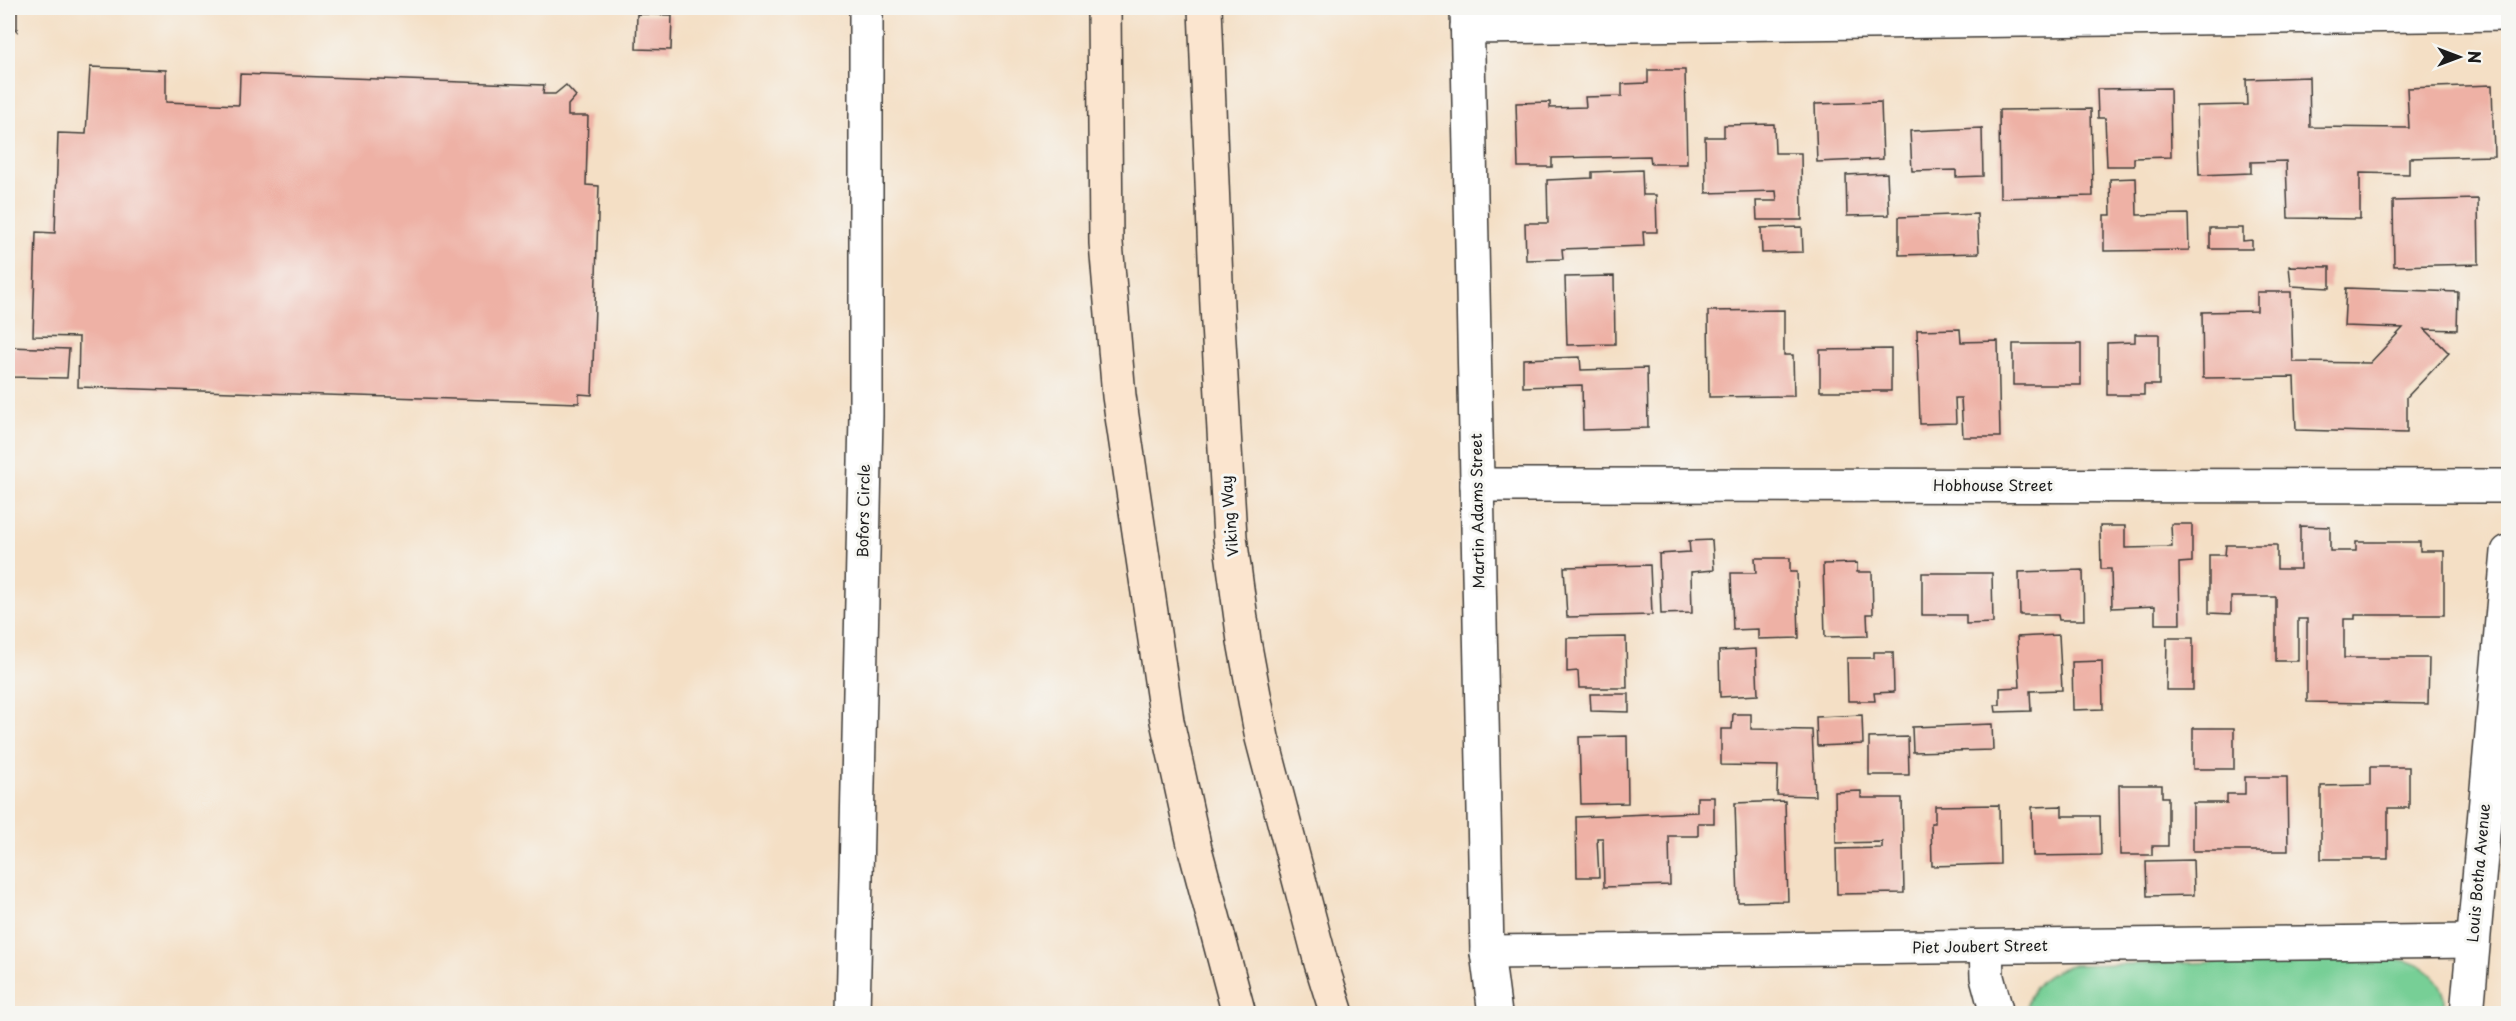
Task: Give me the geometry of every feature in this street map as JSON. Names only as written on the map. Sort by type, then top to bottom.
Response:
[{"type":"main road","points":[[1104,8],[1106,243],[1119,396],[1167,721],[1195,849],[1239,1014]]},
{"type":"main road","name":"Viking Way","points":[[1205,8],[1217,306],[1232,548],[1244,641],[1262,738],[1321,963],[1337,1014]]},
{"type":"street","name":"Bofors Circle","points":[[853,1014],[866,416],[866,8]]},
{"type":"street","points":[[1467,17],[2508,14]]},
{"type":"street","name":"Martin Adams Street","points":[[1467,17],[1487,952],[1496,1014]]},
{"type":"street","name":"Hobhouse Street","points":[[1477,485],[2508,486]]},
{"type":"street","name":"Louis Botha Avenue","points":[[2467,1014],[2502,687],[2508,552]]},
{"type":"street","name":"Piet Joubert Street","points":[[1487,952],[2474,941]]},
{"type":"street","points":[[1986,947],[1987,978],[1997,1014]]},
{"type":"green space","points":[[2395,959],[2416,964],[2425,969],[2439,983],[2445,1002],[2445,1013],[2026,1013],[2030,996],[2040,982],[2054,972],[2071,965]]},
{"type":"building","points":[[8,8],[17,8],[17,31],[8,21]]},
{"type":"building","points":[[637,14],[672,15],[671,50],[636,49]]},
{"type":"building","points":[[90,67],[166,70],[166,102],[239,105],[240,74],[544,85],[543,94],[555,94],[566,85],[576,96],[568,105],[568,116],[588,116],[586,185],[599,186],[592,395],[579,394],[579,403],[78,387],[79,337],[33,336],[36,232],[55,233],[58,133],[86,134]]},
{"type":"building","points":[[1648,70],[1685,70],[1687,164],[1651,164],[1650,156],[1552,158],[1552,167],[1518,167],[1516,103],[1550,102],[1550,108],[1586,107],[1585,97],[1622,96],[1622,84],[1648,83]]},
{"type":"building","points":[[2309,77],[2310,127],[2409,128],[2407,88],[2492,85],[2494,156],[2409,158],[2409,174],[2360,173],[2360,219],[2288,218],[2286,161],[2251,162],[2251,173],[2199,175],[2197,106],[2247,105],[2246,79]]},
{"type":"building","points":[[2170,88],[2171,157],[2134,158],[2134,166],[2107,166],[2105,118],[2098,118],[2097,89]]},
{"type":"building","points":[[1881,102],[1883,159],[1817,162],[1815,104]]},
{"type":"building","points":[[2091,109],[2093,196],[2000,198],[1999,110]]},
{"type":"building","points":[[1774,124],[1775,153],[1801,153],[1802,220],[1757,220],[1756,201],[1777,201],[1776,191],[1706,193],[1705,137],[1724,137],[1724,125]]},
{"type":"building","points":[[1982,128],[1983,176],[1956,177],[1956,170],[1912,171],[1910,131]]},
{"type":"building","points":[[1642,170],[1643,195],[1656,195],[1657,232],[1643,232],[1644,246],[1562,249],[1563,259],[1526,260],[1525,223],[1548,223],[1547,180],[1592,178],[1592,172]]},
{"type":"building","points":[[1887,173],[1889,215],[1847,216],[1846,175]]},
{"type":"building","points":[[2136,178],[2137,215],[2188,214],[2189,250],[2104,251],[2104,215],[2111,215],[2110,179]]},
{"type":"building","points":[[2478,199],[2479,264],[2394,266],[2393,201]]},
{"type":"building","points":[[1977,214],[1979,253],[1899,255],[1899,217]]},
{"type":"building","points":[[1802,227],[1803,252],[1762,253],[1761,228]]},
{"type":"building","points":[[2210,228],[2243,228],[2243,241],[2252,240],[2252,249],[2210,249]]},
{"type":"building","points":[[2289,266],[2330,267],[2330,288],[2291,286]]},
{"type":"building","points":[[1614,276],[1615,344],[1567,345],[1565,277]]},
{"type":"building","points":[[2346,288],[2458,292],[2457,330],[2425,329],[2449,353],[2407,397],[2407,433],[2296,430],[2294,377],[2203,378],[2202,312],[2257,311],[2257,292],[2291,292],[2293,362],[2370,363],[2403,328],[2344,326]]},
{"type":"building","points":[[1784,310],[1784,355],[1793,355],[1794,396],[1709,397],[1708,311]]},
{"type":"building","points":[[1960,329],[1961,342],[1998,341],[2000,437],[1963,437],[1961,398],[1955,398],[1956,423],[1920,424],[1917,330]]},
{"type":"building","points":[[2135,334],[2159,334],[2159,385],[2144,385],[2144,395],[2107,395],[2107,343],[2135,342]]},
{"type":"building","points":[[2013,344],[2081,344],[2081,385],[2013,385]]},
{"type":"building","points":[[8,347],[69,349],[67,378],[8,377]]},
{"type":"building","points":[[1891,349],[1891,391],[1820,391],[1820,350]]},
{"type":"building","points":[[1580,357],[1581,370],[1647,368],[1648,428],[1583,430],[1582,385],[1523,387],[1523,359]]},
{"type":"building","points":[[2171,524],[2192,524],[2192,562],[2179,563],[2180,624],[2155,624],[2155,606],[2112,608],[2111,569],[2101,569],[2100,526],[2125,526],[2125,548],[2172,547]]},
{"type":"building","points":[[2300,526],[2330,527],[2330,551],[2356,551],[2356,542],[2420,542],[2420,551],[2444,551],[2444,615],[2355,615],[2355,619],[2344,619],[2344,658],[2429,658],[2428,704],[2307,702],[2307,619],[2298,619],[2298,661],[2276,661],[2276,597],[2231,597],[2231,614],[2209,613],[2209,555],[2225,555],[2226,545],[2277,545],[2277,569],[2300,569]]},
{"type":"building","points":[[1712,540],[1714,570],[1691,572],[1692,613],[1661,614],[1659,554],[1690,552],[1689,541]]},
{"type":"building","points":[[1755,558],[1790,558],[1790,572],[1797,572],[1799,638],[1758,639],[1758,629],[1733,630],[1731,573],[1756,573]]},
{"type":"building","points":[[1857,563],[1857,572],[1872,572],[1873,614],[1867,614],[1868,636],[1825,637],[1823,564]]},
{"type":"building","points":[[1650,565],[1652,615],[1567,617],[1564,567]]},
{"type":"building","points":[[2083,570],[2084,620],[2059,620],[2058,615],[2020,615],[2019,572]]},
{"type":"building","points":[[1922,573],[1992,573],[1993,623],[1966,624],[1966,615],[1922,615]]},
{"type":"building","points":[[2059,635],[2062,690],[2030,691],[2031,711],[1996,712],[1995,705],[2000,705],[2000,688],[2020,687],[2017,637]]},
{"type":"building","points":[[1626,637],[1627,688],[1579,688],[1578,671],[1567,672],[1567,638]]},
{"type":"building","points":[[2167,638],[2193,638],[2193,690],[2166,690]]},
{"type":"building","points":[[1756,649],[1758,695],[1720,697],[1719,651]]},
{"type":"building","points":[[1874,652],[1893,652],[1894,692],[1874,693],[1875,701],[1848,701],[1847,658],[1874,658]]},
{"type":"building","points":[[2102,661],[2103,709],[2073,710],[2072,662]]},
{"type":"building","points":[[1590,694],[1629,694],[1629,712],[1591,711]]},
{"type":"building","points":[[1733,714],[1751,714],[1751,729],[1812,730],[1815,796],[1777,795],[1778,766],[1721,765],[1721,729],[1732,729]]},
{"type":"building","points":[[1862,715],[1863,744],[1817,746],[1816,717]]},
{"type":"building","points":[[1992,724],[1993,750],[1913,752],[1912,727]]},
{"type":"building","points":[[2193,728],[2234,728],[2234,769],[2193,769]]},
{"type":"building","points":[[1627,736],[1628,803],[1581,804],[1579,737]]},
{"type":"building","points":[[1908,737],[1909,775],[1869,775],[1869,738]]},
{"type":"building","points":[[2370,767],[2409,767],[2409,808],[2388,808],[2388,859],[2321,859],[2321,786],[2370,785]]},
{"type":"building","points":[[2245,777],[2287,777],[2288,851],[2193,851],[2193,803],[2227,803],[2227,794],[2245,794]]},
{"type":"building","points":[[2119,785],[2162,785],[2162,797],[2168,797],[2168,846],[2152,846],[2152,855],[2120,855]]},
{"type":"building","points":[[1861,791],[1861,798],[1902,798],[1904,893],[1837,894],[1836,849],[1882,848],[1882,842],[1836,843],[1835,792]]},
{"type":"building","points":[[1697,797],[1714,797],[1714,823],[1698,823],[1698,836],[1669,836],[1670,885],[1604,887],[1603,838],[1597,838],[1599,877],[1577,877],[1576,817],[1697,812]]},
{"type":"building","points":[[1785,801],[1788,901],[1738,902],[1735,803]]},
{"type":"building","points":[[1999,805],[2000,864],[1932,866],[1931,823],[1935,823],[1935,806]]},
{"type":"building","points":[[2062,806],[2062,816],[2100,816],[2101,855],[2033,856],[2032,807]]},
{"type":"building","points":[[2193,860],[2194,895],[2147,896],[2146,861]]}]
